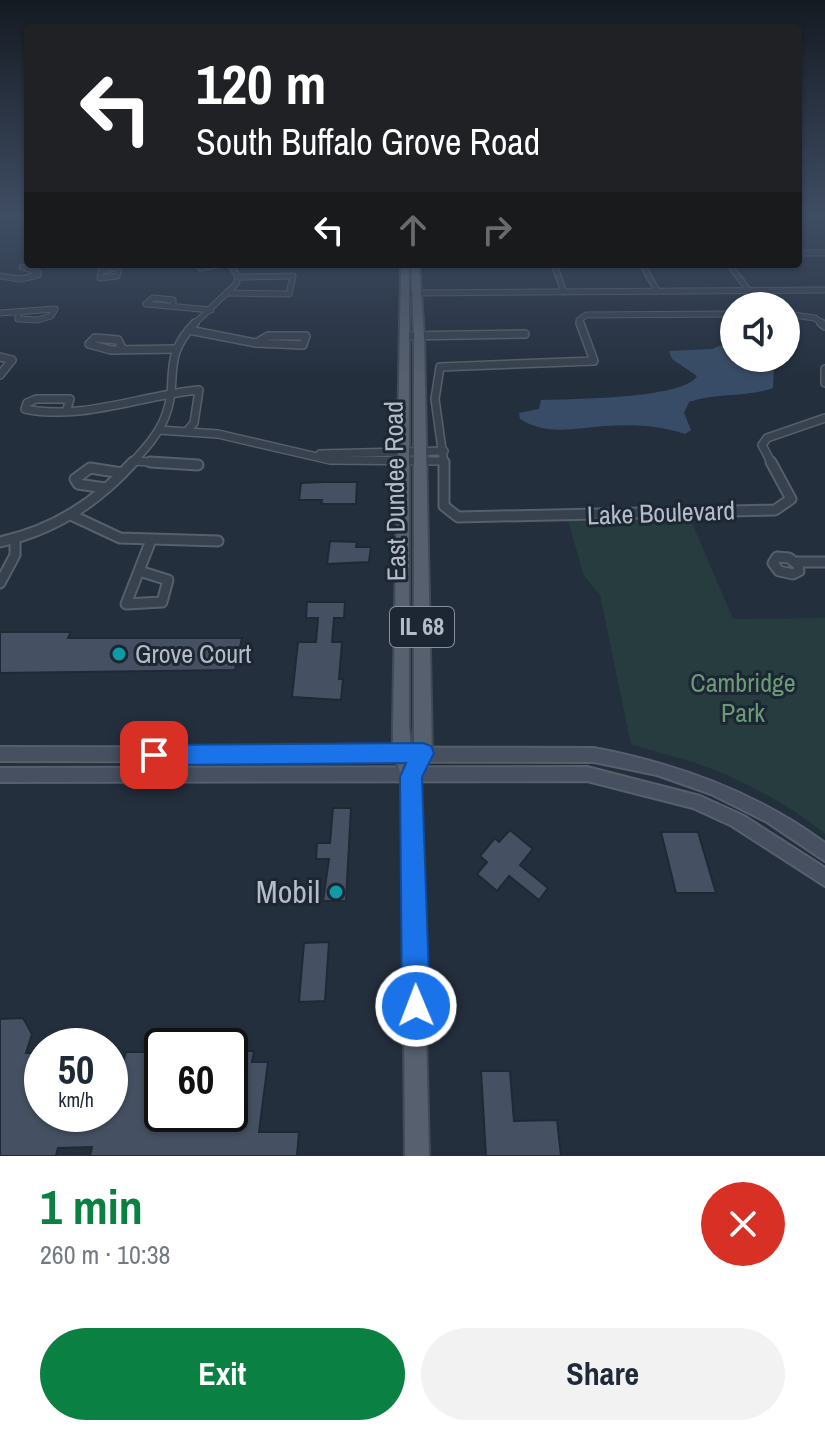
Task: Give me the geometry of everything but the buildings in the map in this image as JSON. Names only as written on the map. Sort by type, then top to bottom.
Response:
[{"type":"main road","name":"East Dundee Road","points":[[406,269],[419,336],[402,753],[411,777]]},
{"type":"main road","name":"East Dundee Road","points":[[411,777],[423,753],[413,457],[405,336],[414,269]]},
{"type":"main road","points":[[0,754],[594,755],[638,762],[687,776],[752,804],[825,853]]},
{"type":"main road","points":[[0,775],[411,777],[587,774],[695,801],[738,821],[825,878]]},
{"type":"main road","name":"IL 68","points":[[411,777],[417,1156]]},
{"type":"street","points":[[1,277],[21,279],[38,275],[32,269]]},
{"type":"street","points":[[233,269],[238,277]]},
{"type":"street","points":[[556,269],[564,292]]},
{"type":"street","points":[[645,269],[657,291]]},
{"type":"street","points":[[733,269],[749,291]]},
{"type":"street","points":[[272,294],[275,276]]},
{"type":"street","points":[[229,293],[289,294],[293,276],[238,277]]},
{"type":"street","points":[[0,542],[15,539],[71,515],[134,461],[159,430],[169,405],[169,368],[176,349],[189,330],[229,293],[238,277]]},
{"type":"street","points":[[410,293],[825,290]]},
{"type":"street","points":[[173,305],[211,310]]},
{"type":"street","points":[[0,313],[55,309],[55,313],[45,318],[18,319],[18,314]]},
{"type":"street","name":"Lake Boulevard","points":[[720,314],[586,315],[579,320],[594,361],[440,367],[435,399],[444,456],[444,506],[458,517],[775,510],[791,499],[762,445],[767,438],[825,418]]},
{"type":"street","points":[[800,316],[815,318],[825,326]]},
{"type":"street","points":[[189,330],[256,343],[303,345],[306,336],[268,336],[256,343]]},
{"type":"street","points":[[405,336],[525,334]]},
{"type":"street","points":[[122,348],[176,349]]},
{"type":"street","points":[[0,357],[12,360],[0,375]]},
{"type":"street","points":[[825,369],[825,383]]},
{"type":"street","points":[[66,412],[70,399],[36,399],[27,403],[25,409],[66,412],[170,392],[199,390],[194,423],[187,431]]},
{"type":"street","points":[[159,430],[218,434],[330,460],[444,456]]},
{"type":"street","points":[[134,461],[158,465],[198,465]]},
{"type":"street","points":[[105,488],[78,484],[75,479],[80,471],[93,467],[122,473]]},
{"type":"street","points":[[71,515],[120,538],[218,541]]},
{"type":"street","points":[[1,578],[15,555],[15,539]]},
{"type":"street","points":[[139,571],[168,580],[162,602],[126,604],[151,540]]},
{"type":"street","points":[[796,562],[825,562]]},
{"type":"green space","name":"Cambridge Park","points":[[690,518],[733,619],[825,618],[825,834],[783,804],[735,779],[695,763],[631,744],[600,595],[584,576],[568,521]]},
{"type":"water","points":[[720,346],[720,372],[774,372],[773,388],[689,402],[684,413],[691,430],[685,434],[635,425],[540,428],[520,419],[519,413],[539,409],[541,400],[625,396],[688,384],[697,376],[672,359],[669,351],[712,349]]},
{"type":"place","name":"Grove Court","points":[[119,654]]},
{"type":"place","name":"Mobil","points":[[336,892]]},
{"type":"route","points":[[154,755],[423,753],[411,777],[416,1006]]}]
